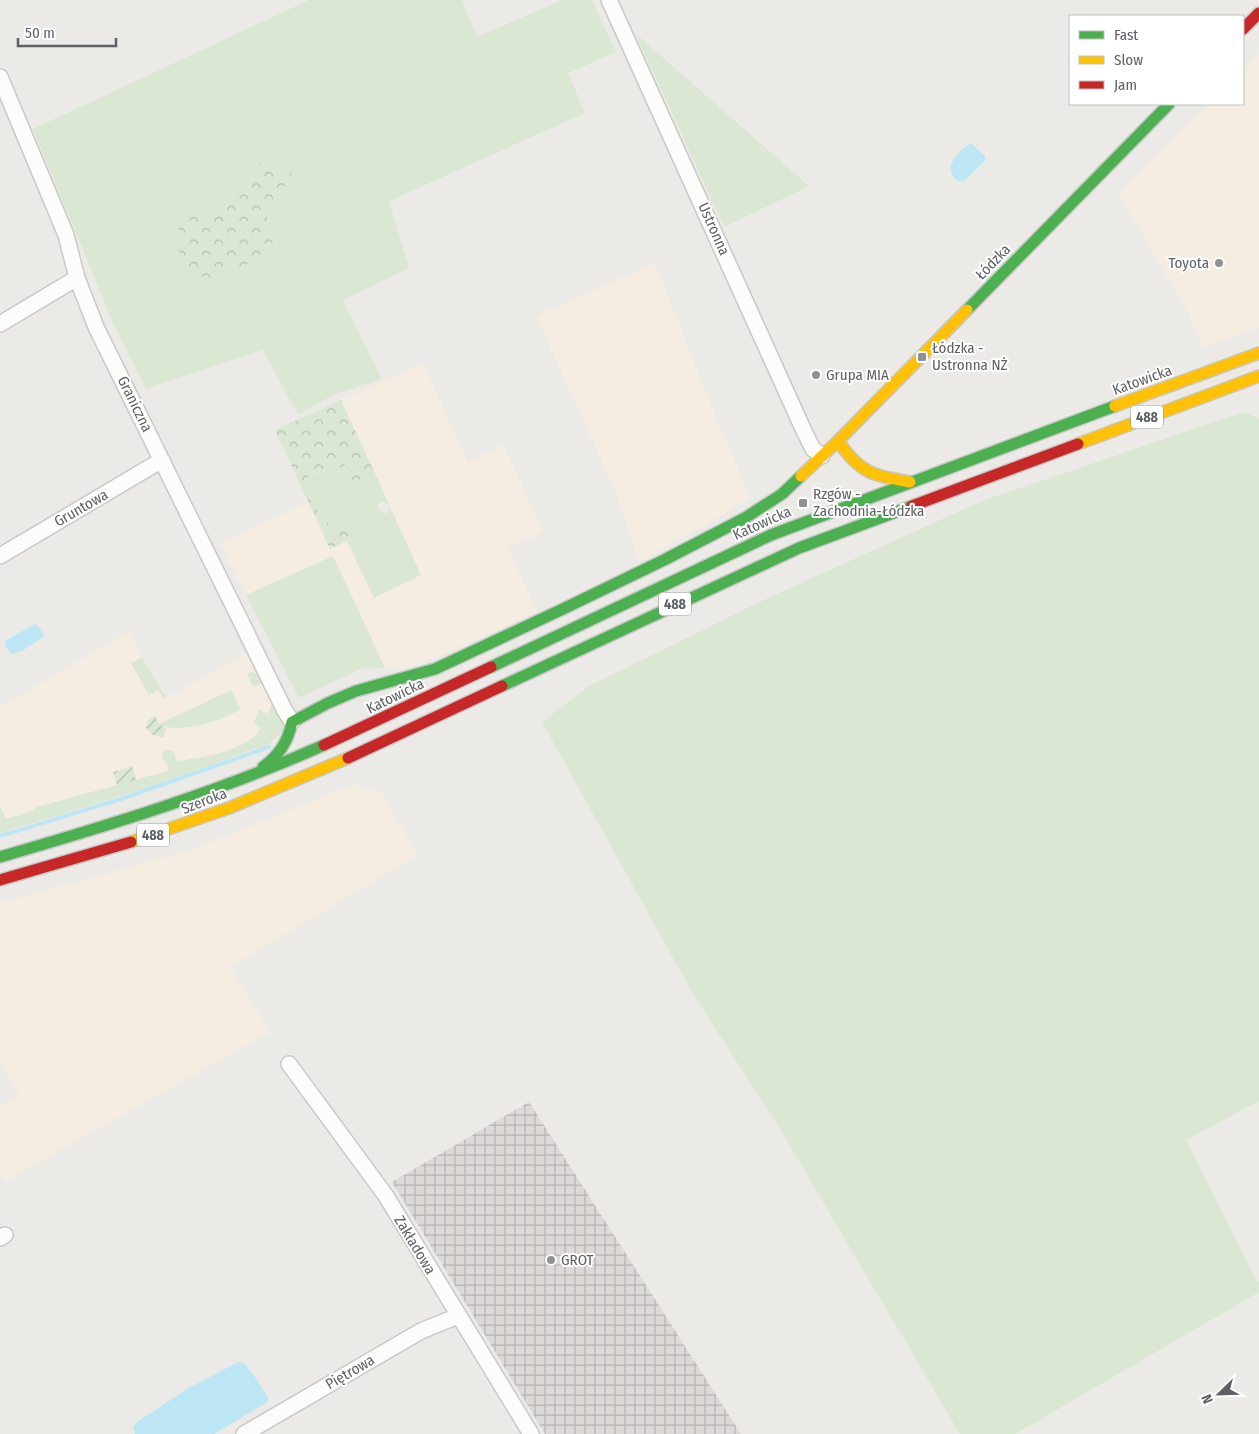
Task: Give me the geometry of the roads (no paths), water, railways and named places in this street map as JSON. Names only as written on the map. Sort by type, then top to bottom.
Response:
[{"type":"main road","points":[[1244,28],[1259,13]]},
{"type":"main road","name":"Łódzka","points":[[292,722],[342,696],[435,669],[664,560],[763,508],[782,494],[838,441],[1168,105]]},
{"type":"main road","name":"Katowicka","points":[[294,759],[771,535],[1259,353]]},
{"type":"main road","name":"Szeroka","points":[[0,880],[181,826],[302,779],[379,745],[671,606],[799,548],[1259,376]]},
{"type":"main road","points":[[838,441],[854,462],[865,470],[877,476],[910,482]]},
{"type":"main road","points":[[253,775],[275,758],[283,749],[289,737],[292,722]]},
{"type":"main road","name":"Szeroka","points":[[0,857],[167,807],[294,759]]},
{"type":"street","name":"Ustronna","points":[[609,0],[804,431],[813,449],[822,456]]},
{"type":"street","name":"Graniczna","points":[[0,77],[66,236],[77,278],[96,327],[292,722]]},
{"type":"street","points":[[0,324],[77,278]]},
{"type":"street","name":"Gruntowa","points":[[0,556],[162,460]]},
{"type":"street","name":"Zakładowa","points":[[289,1064],[386,1196],[530,1434]]},
{"type":"street","name":"Piętrowa","points":[[244,1434],[421,1331],[458,1316]]},
{"type":"water","points":[[971,143],[985,156],[985,161],[964,181],[958,181],[953,176],[951,165],[961,150]]},
{"type":"water","points":[[35,624],[44,636],[22,651],[11,654],[5,645],[6,640]]},
{"type":"water","points":[[238,1362],[244,1363],[253,1374],[269,1399],[266,1403],[214,1434],[135,1434],[133,1427],[137,1422],[187,1389]]},
{"type":"waterway","points":[[0,836],[121,799],[269,747]]},
{"type":"place","name":"Toyota","points":[[1219,263]]},
{"type":"place","name":"Łódzka - Ustronna NŻ","points":[[922,357]]},
{"type":"place","name":"Grupa MIA","points":[[816,375]]},
{"type":"place","name":"Rzgów - Zachodnia-Łódzka","points":[[803,503]]},
{"type":"place","name":"GROT","points":[[551,1260]]}]
